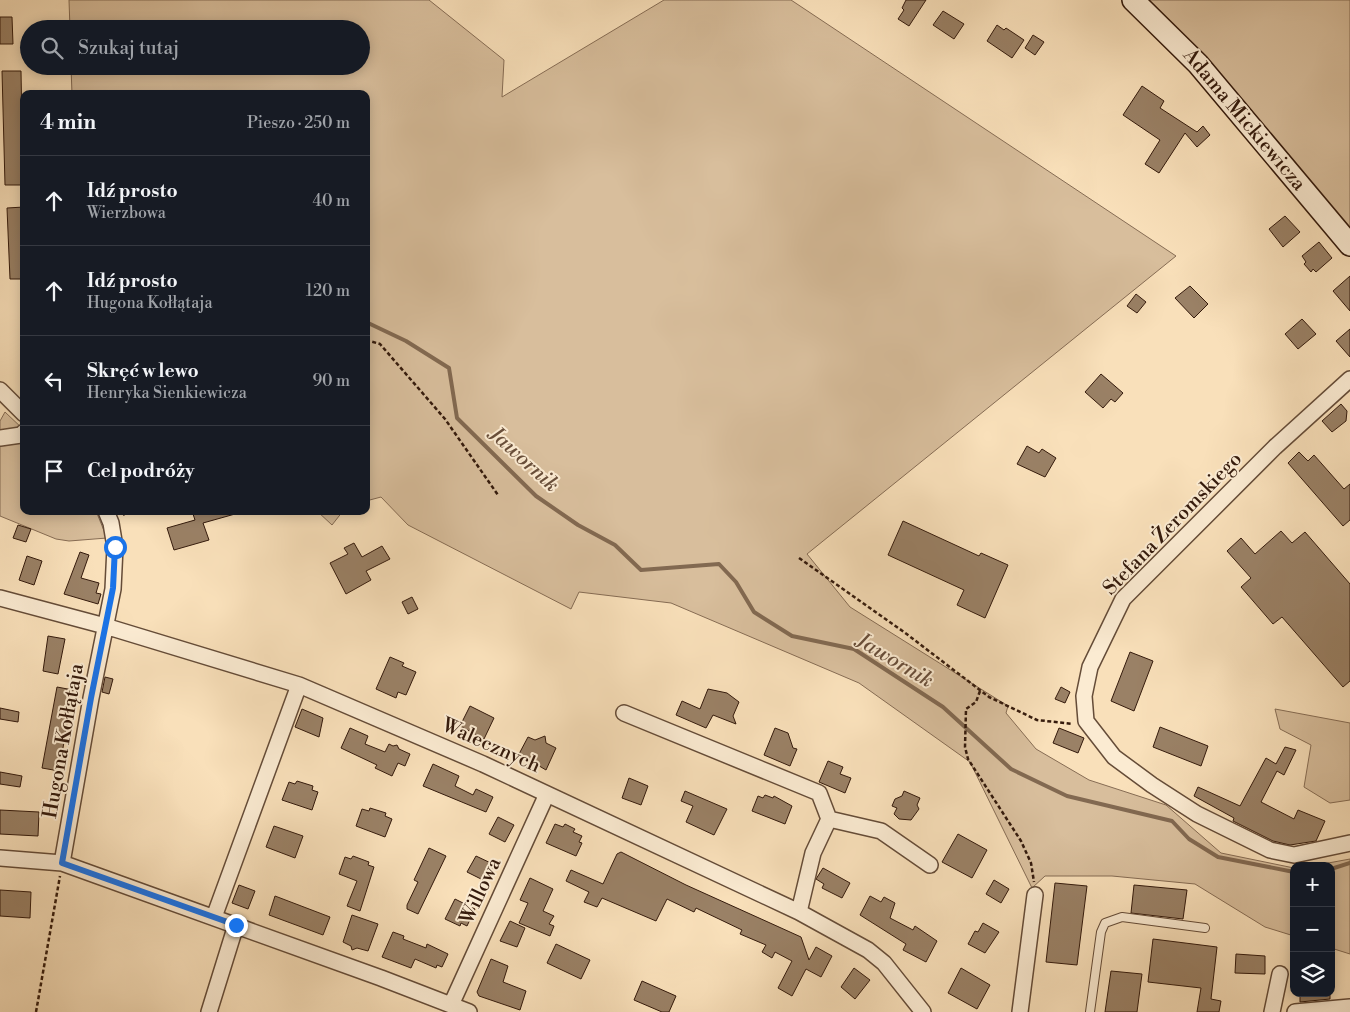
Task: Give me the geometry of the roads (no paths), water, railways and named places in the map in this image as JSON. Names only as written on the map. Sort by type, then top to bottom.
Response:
[{"type":"street","name":"Adama Mickiewicza","points":[[1133,0],[1198,64],[1350,245]]},
{"type":"street","name":"Stefana Żeromskiego","points":[[1350,379],[1275,447],[1123,600],[1090,667],[1084,696],[1086,721],[1114,757],[1152,785],[1198,814],[1270,850],[1294,856],[1350,843]]},
{"type":"street","points":[[0,390],[20,410]]},
{"type":"street","points":[[0,438],[20,435]]},
{"type":"street","name":"Hugona Kołłątaja","points":[[62,863],[104,626],[113,588],[115,547],[108,515]]},
{"type":"street","name":"Walecznych","points":[[0,598],[104,626],[299,684],[393,724],[799,912],[877,956],[923,1012]]},
{"type":"street","points":[[214,917],[299,684]]},
{"type":"street","points":[[624,713],[820,793],[829,819],[813,852],[799,912]]},
{"type":"street","name":"Willowa","points":[[451,1005],[547,794]]},
{"type":"street","points":[[829,819],[881,831],[930,865]]},
{"type":"street","points":[[0,858],[62,863],[236,925],[469,1012]]},
{"type":"street","points":[[1020,1012],[1035,895]]},
{"type":"street","points":[[209,1012],[236,925]]},
{"type":"street","points":[[1272,1012],[1280,974]]},
{"type":"street","points":[[1296,1012],[1350,1007]]},
{"type":"lane","points":[[1090,1012],[1101,932],[1105,923],[1122,917],[1205,928]]},
{"type":"waterway","name":"Jawornik","points":[[370,324],[406,341],[449,368],[457,418],[536,496],[578,525],[615,545],[641,570],[719,564],[736,582],[754,612],[792,636],[854,649],[943,707],[1011,769],[1067,796],[1172,821],[1189,839],[1218,857],[1290,871]]},
{"type":"waterway","name":"Jawornik","points":[[1335,868],[1350,863]]}]
